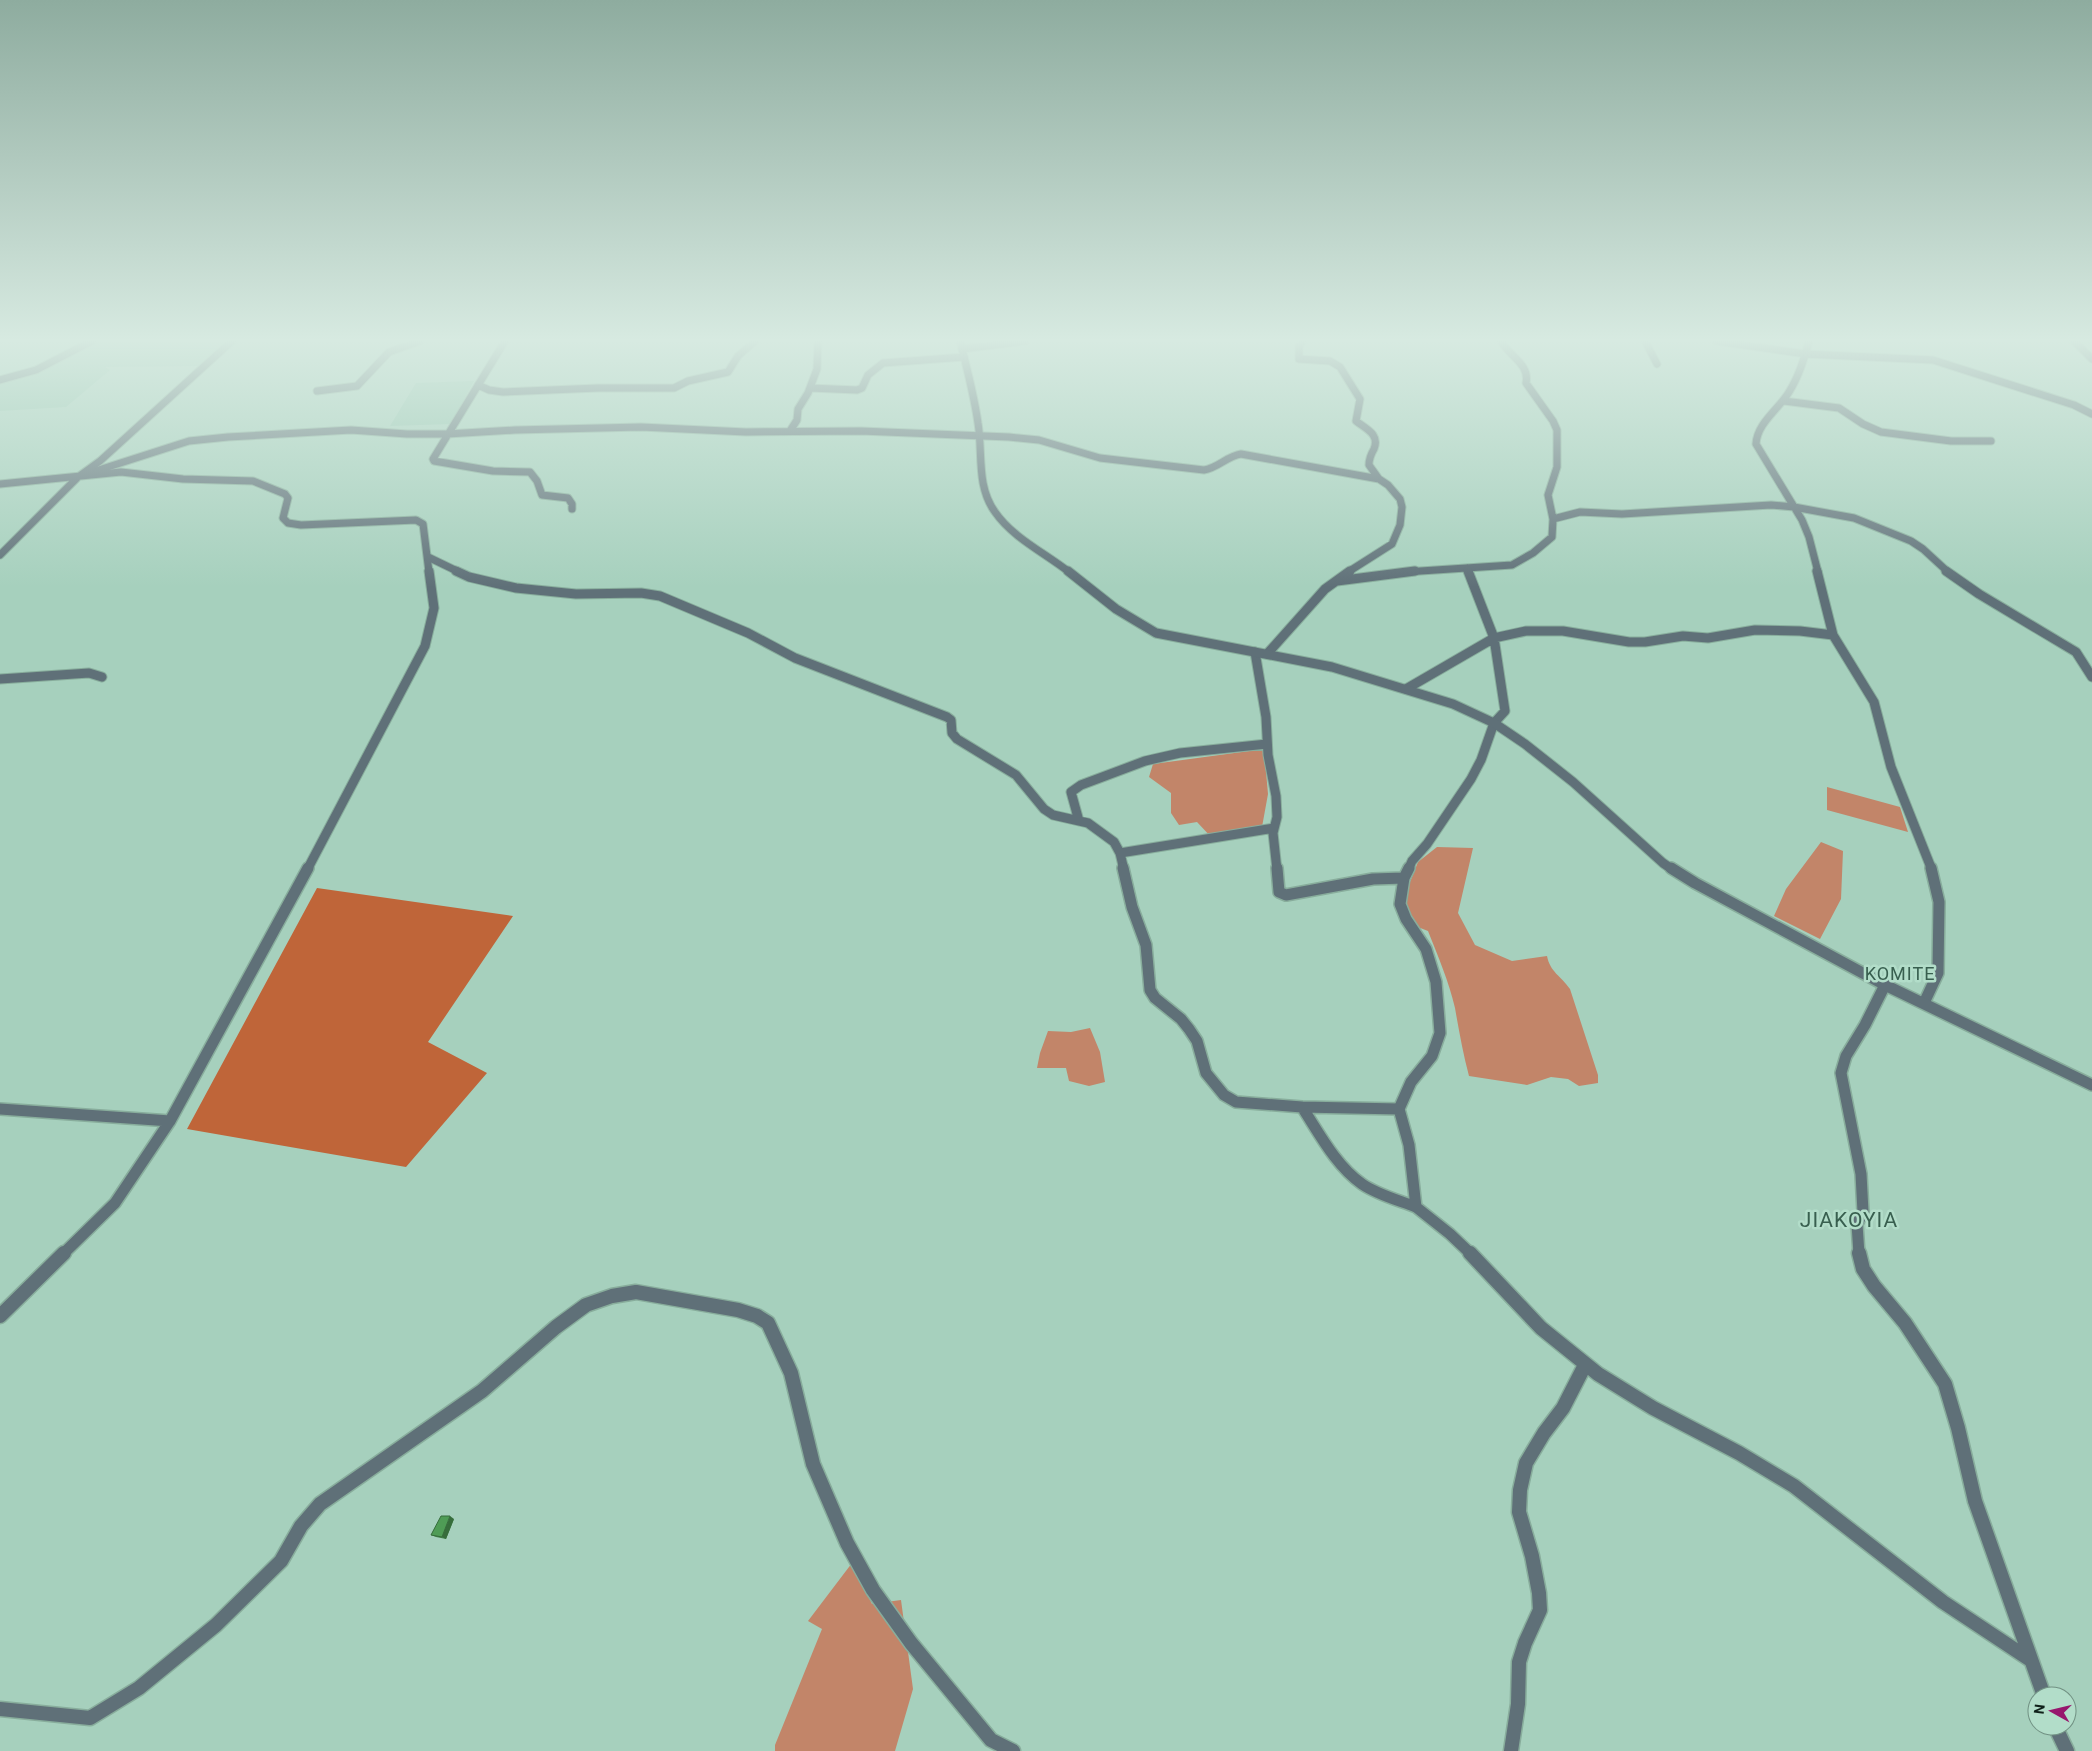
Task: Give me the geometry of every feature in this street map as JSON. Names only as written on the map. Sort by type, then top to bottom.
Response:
[{"type":"street","points":[[0,555],[78,477],[100,461],[142,423]]},
{"type":"street","points":[[454,423],[434,461],[493,471],[530,472],[537,481],[542,495],[568,498],[572,508]]},
{"type":"street","points":[[790,431],[795,423]]},
{"type":"street","points":[[977,423],[980,436],[982,484],[989,502],[1004,523],[1053,559],[1120,613],[1156,633],[1332,667],[1406,688],[1453,704],[1494,723],[1574,782],[1664,863],[1733,904],[1885,985],[2092,1085]]},
{"type":"street","points":[[1267,654],[1334,581],[1392,544],[1398,534],[1402,511],[1400,499],[1396,491],[1379,479],[1371,470],[1369,462],[1375,448],[1374,437],[1369,430],[1358,423]]},
{"type":"street","points":[[1334,581],[1420,570],[1500,567],[1518,563],[1552,537],[1553,519],[1548,495],[1557,467],[1557,430],[1554,423]]},
{"type":"street","points":[[1766,423],[1758,432],[1756,440],[1759,449],[1794,507],[1809,537],[1833,635],[1874,702],[1891,767],[1934,875],[1939,902],[1938,973],[1924,1003]]},
{"type":"street","points":[[1864,423],[1881,432],[1951,441],[1991,441]]},
{"type":"street","points":[[78,477],[189,441],[351,430],[407,434],[447,434],[515,430],[641,427],[694,431],[861,431],[1039,440],[1100,458],[1204,470],[1218,467],[1231,455],[1241,454],[1379,479]]},
{"type":"street","points":[[0,484],[121,472],[192,480],[253,481],[285,494],[288,498],[283,518],[288,523],[301,525],[416,520],[423,524],[434,608],[425,646],[336,817],[170,1121],[115,1203],[0,1316]]},
{"type":"street","points":[[1553,519],[1580,512],[1622,514],[1758,505],[1794,507],[1854,518],[1911,541],[1923,549],[1945,570],[1979,594],[2076,652],[2092,677]]},
{"type":"street","points":[[428,557],[469,577],[507,586],[569,594],[641,593],[660,596],[772,645],[795,658],[947,717],[951,720],[952,733],[957,739],[1016,775],[1044,809],[1054,815],[1088,823],[1114,842],[1120,853],[1132,907],[1146,945],[1150,990],[1155,998],[1189,1029],[1197,1042],[1206,1073],[1224,1095],[1236,1102],[1302,1107],[1399,1109]]},
{"type":"street","points":[[1416,1207],[1408,1134],[1399,1109],[1411,1082],[1432,1056],[1440,1033],[1436,982],[1426,949],[1406,919],[1400,904],[1404,878],[1412,861],[1427,844],[1471,779],[1481,760],[1494,723],[1505,711],[1494,638],[1467,568]]},
{"type":"street","points":[[1406,688],[1494,638],[1537,630],[1588,634],[1629,642],[1645,642],[1683,636],[1708,638],[1755,630],[1800,631],[1833,635]]},
{"type":"street","points":[[1255,652],[1266,717],[1267,744],[1276,796],[1277,817],[1273,833],[1279,892],[1282,895],[1373,879],[1404,878]]},
{"type":"street","points":[[0,679],[89,673],[102,677]]},
{"type":"street","points":[[1079,821],[1071,792],[1080,785],[1144,761],[1180,753],[1267,744]]},
{"type":"street","points":[[1120,853],[1274,828]]},
{"type":"street","points":[[1885,985],[1865,1025],[1846,1056],[1841,1073],[1861,1174],[1863,1212],[1857,1224],[1857,1247],[1863,1269],[1874,1286],[1905,1323],[1945,1384],[1958,1428],[1975,1500],[2040,1686]]},
{"type":"street","points":[[1302,1107],[1327,1143],[1356,1179],[1390,1198],[1416,1207],[1454,1238],[1506,1294],[1551,1338],[1585,1365],[1685,1425],[1730,1448],[1794,1486],[1915,1581],[1966,1618],[2029,1659]]},
{"type":"street","points":[[0,1109],[170,1121]]},
{"type":"street","points":[[0,1709],[90,1718],[139,1688],[216,1626],[281,1561],[302,1526],[320,1504],[482,1391],[556,1327],[586,1305],[612,1296],[636,1292],[738,1310],[757,1316],[768,1324],[791,1373],[813,1464],[847,1543],[873,1590],[912,1643],[991,1740],[1013,1751]]},
{"type":"street","points":[[1512,1751],[1518,1704],[1519,1662],[1525,1643],[1540,1610],[1540,1593],[1520,1512],[1520,1490],[1526,1463],[1544,1433],[1564,1408],[1585,1365]]},
{"type":"street","points":[[2060,1736],[2067,1751]]},
{"type":"shaded area","points":[[392,423],[452,423],[451,424],[390,426]]},
{"type":"shaded area","points":[[1264,749],[1268,794],[1262,827],[1212,838],[1197,822],[1179,825],[1171,813],[1171,793],[1149,777],[1153,764]]},
{"type":"shaded area","points":[[1827,787],[1900,807],[1908,832],[1827,810]]},
{"type":"shaded area","points":[[1821,842],[1843,851],[1841,899],[1820,939],[1774,916],[1786,889]]},
{"type":"shaded area","points":[[1437,847],[1473,848],[1458,913],[1475,945],[1512,961],[1547,956],[1553,970],[1570,989],[1598,1075],[1598,1083],[1579,1086],[1568,1079],[1551,1077],[1527,1085],[1469,1076],[1453,998],[1439,959],[1428,931],[1410,924],[1402,902],[1418,862]]},
{"type":"shaded area","points":[[317,888],[513,916],[428,1042],[487,1073],[406,1167],[187,1129]]},
{"type":"shaded area","points":[[1090,1028],[1100,1052],[1105,1082],[1089,1086],[1069,1081],[1066,1068],[1037,1068],[1048,1031],[1071,1032]]},
{"type":"shaded area","points":[[852,1563],[872,1604],[901,1600],[913,1689],[895,1751],[775,1751],[775,1745],[822,1629],[808,1621]]},
{"type":"building","points":[[441,1516],[450,1516],[442,1537],[431,1535]]},
{"type":"district","name":"KOMITE","points":[[1900,973]]},
{"type":"district","name":"JIAKOYIA","points":[[1849,1220]]}]
